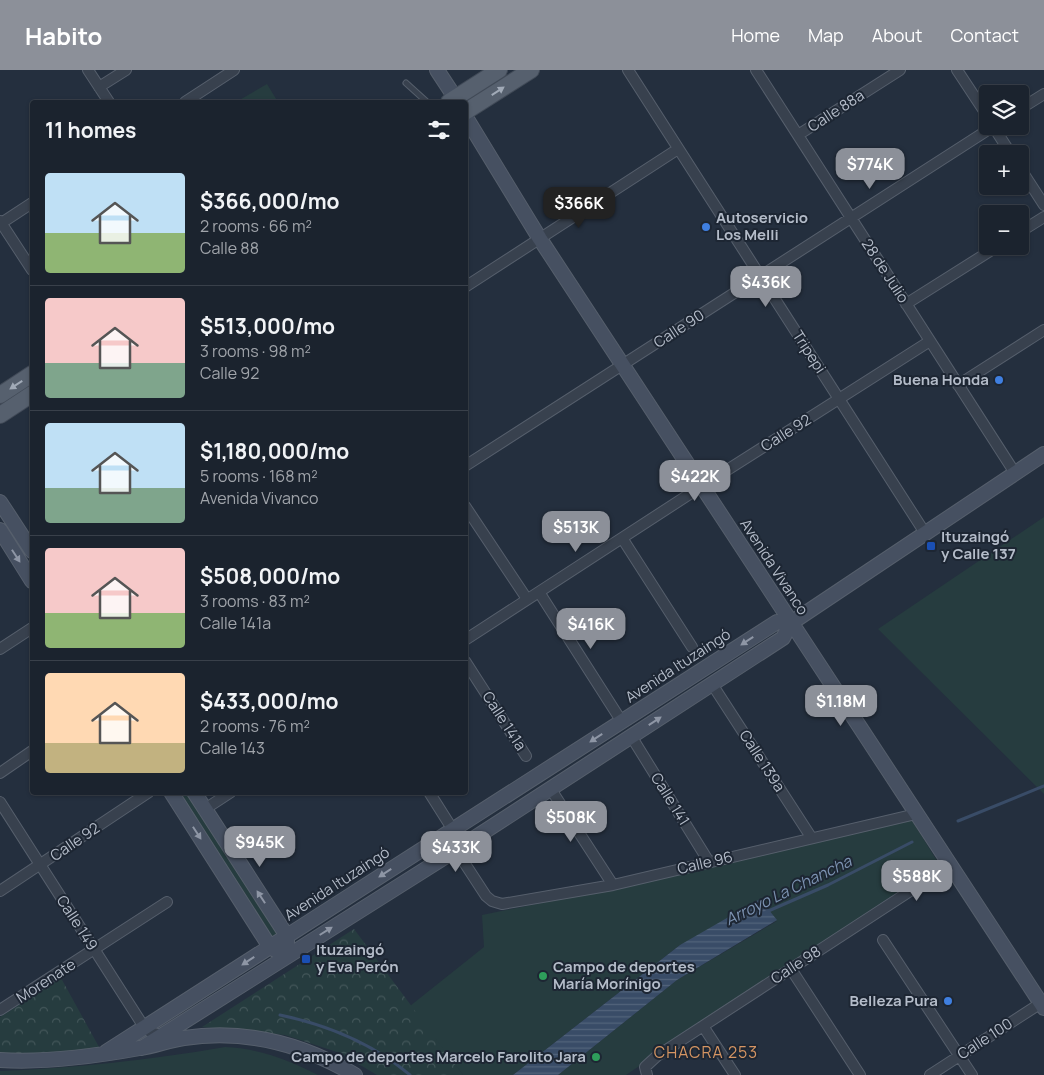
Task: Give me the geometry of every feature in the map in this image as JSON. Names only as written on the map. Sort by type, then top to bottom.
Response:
[{"type":"main road","points":[[437,70],[453,100]]},
{"type":"main road","points":[[455,100],[499,70]]},
{"type":"main road","points":[[468,112],[532,70]]},
{"type":"main road","name":"Avenida Vivanco","points":[[468,119],[540,239],[1042,1005]]},
{"type":"main road","points":[[0,396],[30,375]]},
{"type":"main road","points":[[0,415],[30,395]]},
{"type":"main road","name":"Avenida Ituzaingó","points":[[142,1048],[456,850],[783,638],[790,623],[1044,454]]},
{"type":"main road","points":[[0,502],[30,548]]},
{"type":"main road","points":[[0,530],[30,578]]},
{"type":"main road","name":"Avenida Ituzaingó","points":[[106,1052],[777,622],[790,623]]},
{"type":"main road","points":[[173,795],[270,947],[287,955],[287,936],[196,795]]},
{"type":"main road","points":[[0,1060],[59,1059],[142,1048],[184,1038],[245,1037],[278,1041],[300,1048],[336,1063],[355,1075]]},
{"type":"street","points":[[88,70],[108,100]]},
{"type":"street","points":[[99,88],[126,70]]},
{"type":"street","points":[[188,100],[234,70]]},
{"type":"street","name":"Tripepi","points":[[628,70],[925,532]]},
{"type":"street","name":"28 de Julio","points":[[756,70],[1015,473]]},
{"type":"street","name":"Calle 88a","points":[[798,135],[900,70]]},
{"type":"street","points":[[957,70],[979,103]]},
{"type":"street","points":[[1029,103],[1044,94]]},
{"type":"street","name":"Calle 90","points":[[468,464],[980,135]]},
{"type":"street","points":[[468,285],[678,149]]},
{"type":"street","points":[[1029,182],[1044,205]]},
{"type":"street","points":[[30,204],[0,223],[30,267]]},
{"type":"street","points":[[1029,226],[1044,217]]},
{"type":"street","points":[[906,304],[984,255]]},
{"type":"street","points":[[958,385],[1044,330]]},
{"type":"street","name":"Calle 92","points":[[468,638],[930,341]]},
{"type":"street","points":[[468,510],[527,599]]},
{"type":"street","points":[[622,538],[692,647]]},
{"type":"street","points":[[539,592],[622,722]]},
{"type":"street","points":[[0,649],[30,629]]},
{"type":"street","name":"Calle 141a","points":[[468,666],[526,756]]},
{"type":"street","name":"Calle 139a","points":[[712,684],[811,837]]},
{"type":"street","name":"Calle 141","points":[[631,736],[709,862]]},
{"type":"street","points":[[0,773],[30,752]]},
{"type":"street","points":[[550,788],[613,884]]},
{"type":"street","name":"Calle 92","points":[[0,891],[145,795]]},
{"type":"street","points":[[205,810],[227,795]]},
{"type":"street","points":[[432,795],[453,830],[456,850]]},
{"type":"street","name":"Calle 149","points":[[0,802],[144,1027]]},
{"type":"street","name":"Calle 96","points":[[456,850],[492,901],[502,904],[613,884],[916,814]]},
{"type":"street","name":"Calle 98","points":[[646,1071],[652,1060],[950,865]]},
{"type":"street","name":"Morenate","points":[[0,1010],[167,902]]},
{"type":"street","points":[[884,940],[972,1075]]},
{"type":"street","points":[[791,969],[860,1075]]},
{"type":"street","name":"Calle 100","points":[[930,1075],[1042,1005]]},
{"type":"street","points":[[703,1026],[735,1075]]},
{"type":"street","points":[[144,1027],[150,1032],[162,1035]]},
{"type":"lane","points":[[406,83],[425,100]]},
{"type":"green space","points":[[267,84],[277,100],[239,100]]},
{"type":"green space","points":[[1044,517],[1044,794],[878,629]]},
{"type":"green space","points":[[180,795],[188,795],[280,936],[274,939]]},
{"type":"green space","points":[[911,819],[939,864],[626,1075],[558,1075],[677,980],[777,921],[680,945],[513,1075],[463,1075],[410,1006],[484,947],[482,915],[666,878]]},
{"type":"green space","points":[[354,929],[463,1075],[377,1075],[340,1053],[285,1035],[202,1027]]},
{"type":"green space","points":[[61,978],[99,1047],[65,1053],[0,1055],[0,1017]]},
{"type":"green space","points":[[225,1047],[261,1052],[296,1064],[318,1075],[0,1075],[0,1071],[113,1063]]},
{"type":"water","points":[[760,899],[777,920],[677,980],[558,1075],[513,1075],[680,945]]},
{"type":"waterway","name":"Arroyo La Chancha","points":[[958,821],[1044,786]]},
{"type":"waterway","name":"Arroyo La Chancha","points":[[766,912],[828,885],[912,842]]},
{"type":"waterway","points":[[280,1015],[315,1024],[349,1037],[380,1054],[410,1075]]},
{"type":"place","name":"Autoservicio Los Melli","points":[[706,227]]},
{"type":"place","name":"Buena Honda","points":[[999,380]]},
{"type":"place","name":"Ituzaingó y Calle 137","points":[[931,546]]},
{"type":"place","name":"Ituzaingó y Eva Perón","points":[[306,959]]},
{"type":"place","name":"Campo de deportes María Morínigo","points":[[543,976]]},
{"type":"place","name":"Belleza Pura","points":[[948,1001]]},
{"type":"place","name":"Campo de deportes Marcelo Farolito Jara","points":[[596,1057]]},
{"type":"district","name":"CHACRA 253","points":[[706,1052]]}]
